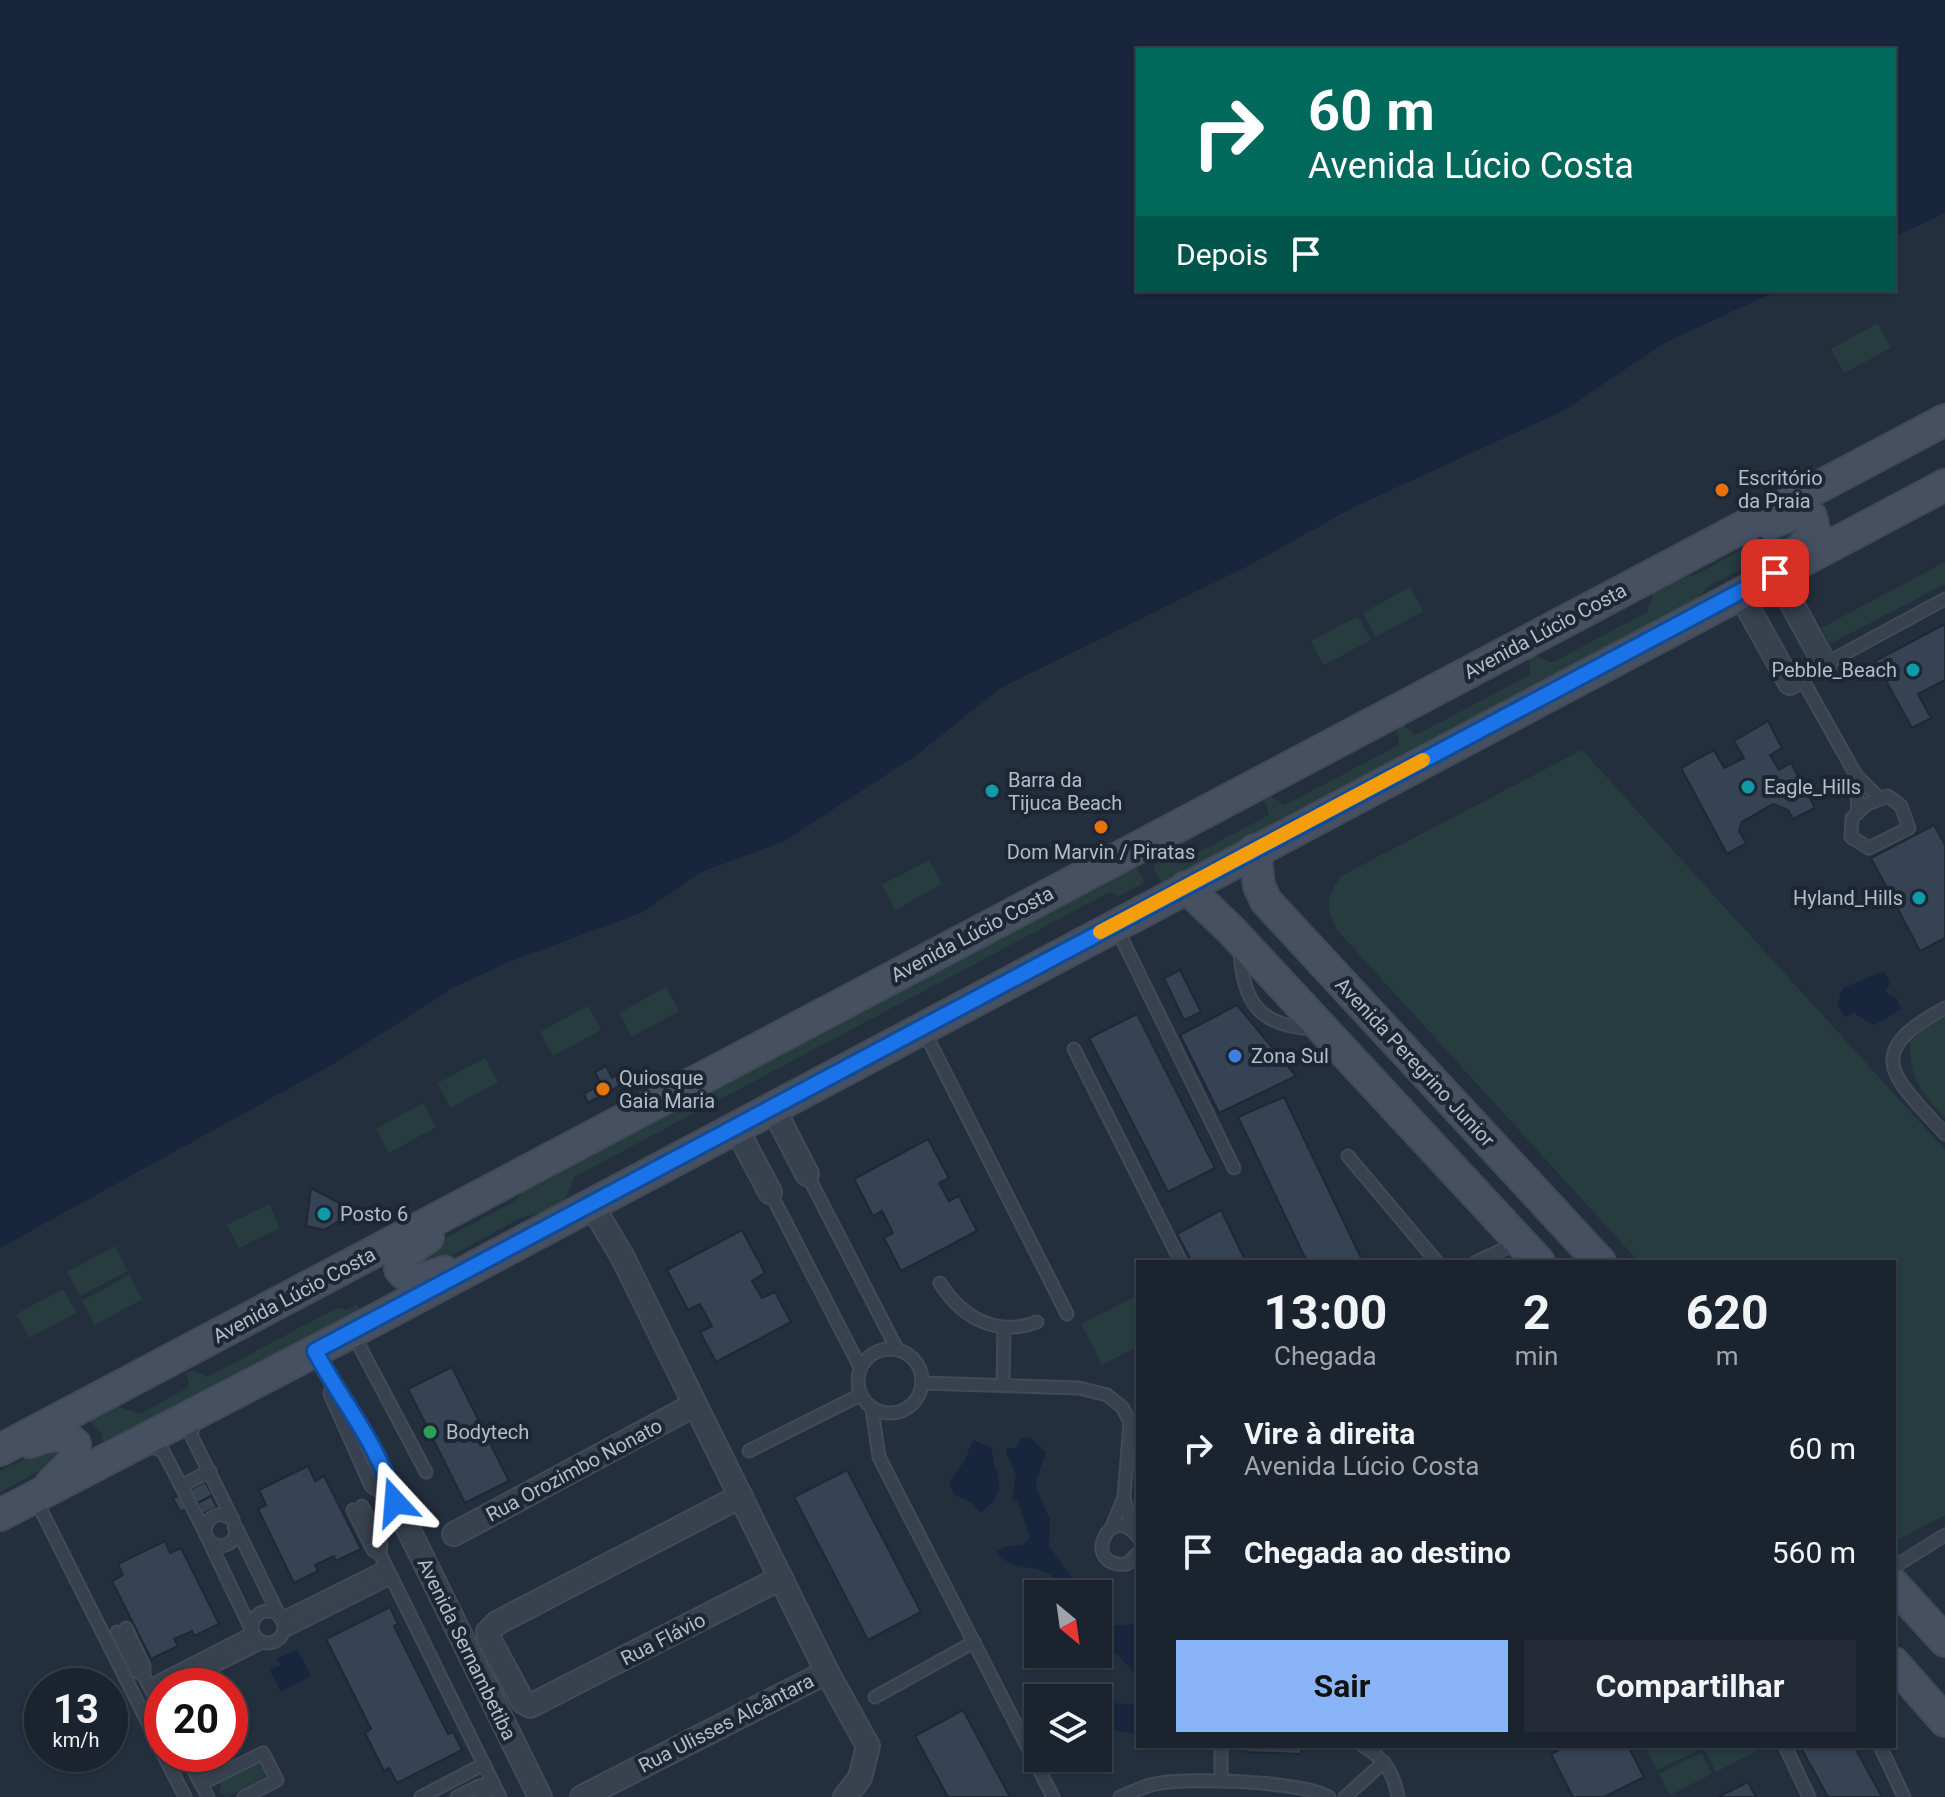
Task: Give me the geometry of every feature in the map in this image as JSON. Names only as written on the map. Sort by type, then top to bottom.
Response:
[{"type":"main road","name":"Avenida Lúcio Costa","points":[[0,1451],[1133,847],[1945,420]]},
{"type":"main road","points":[[0,1515],[352,1332],[1945,485]]},
{"type":"main road","points":[[1701,549],[1796,513],[1811,517],[1816,527],[1812,540],[1775,573]]},
{"type":"main road","name":"Avenida Peregrino Junior","points":[[1255,850],[1259,886],[1266,901],[1598,1260]]},
{"type":"main road","points":[[1186,887],[1240,940],[1530,1252]]},
{"type":"main road","points":[[485,1259],[418,1280],[404,1275],[400,1264],[402,1255],[487,1193]]},
{"type":"main road","points":[[0,1451],[54,1434],[66,1436],[75,1444],[74,1461],[40,1494]]},
{"type":"main road","points":[[1896,1587],[1938,1634],[1896,1656]]},
{"type":"main road","points":[[1896,1665],[1945,1721]]},
{"type":"street","points":[[1775,573],[1825,664]]},
{"type":"street","points":[[1739,592],[1796,680]]},
{"type":"street","points":[[772,1106],[807,1174]]},
{"type":"street","points":[[735,1126],[770,1192]]},
{"type":"street","points":[[591,1204],[622,1256],[827,1672],[868,1746],[860,1778],[845,1797]]},
{"type":"street","name":"Rua Orozimbo Nonato","points":[[454,1534],[694,1405]]},
{"type":"street","name":"Rua Flávio","points":[[741,1496],[491,1628],[489,1639],[523,1702],[530,1706],[781,1578]]},
{"type":"street","name":"Avenida Sernambetiba","points":[[395,1502],[540,1797]]},
{"type":"street","name":"Rua Ulisses Alcântara","points":[[582,1797],[827,1672]]},
{"type":"lane","points":[[1880,799],[1856,775],[1796,680],[1945,599]]},
{"type":"lane","points":[[1856,775],[1858,813]]},
{"type":"lane","points":[[1888,796],[1901,806],[1909,828],[1869,848],[1851,837],[1852,818],[1858,813],[1888,796]]},
{"type":"lane","points":[[1115,925],[1234,1168]]},
{"type":"lane","points":[[1945,1008],[1910,1026],[1898,1041],[1893,1059],[1900,1084],[1945,1134]]},
{"type":"lane","points":[[921,1027],[1067,1314]]},
{"type":"lane","points":[[1074,1049],[1180,1260]]},
{"type":"lane","points":[[1348,1156],[1435,1260]]},
{"type":"lane","points":[[807,1174],[897,1349],[913,1358],[922,1383],[909,1408],[891,1414],[872,1409]]},
{"type":"lane","points":[[770,1192],[860,1367]]},
{"type":"lane","points":[[1487,1260],[1530,1252]]},
{"type":"lane","points":[[940,1283],[963,1311],[1004,1329],[1037,1322]]},
{"type":"lane","points":[[1003,1384],[1004,1329]]},
{"type":"lane","points":[[352,1332],[426,1472]]},
{"type":"lane","points":[[897,1349],[876,1352],[860,1367],[857,1376],[860,1395],[872,1409],[879,1457],[1053,1797]]},
{"type":"lane","points":[[315,1351],[372,1444],[395,1502]]},
{"type":"lane","points":[[332,1383],[330,1394],[371,1486],[395,1502]]},
{"type":"lane","points":[[922,1383],[1079,1388],[1107,1395],[1122,1407],[1130,1422],[1124,1497],[1101,1544],[1109,1561],[1127,1564],[1136,1555]]},
{"type":"lane","points":[[749,1451],[860,1395]]},
{"type":"lane","points":[[197,1411],[191,1435],[283,1625]]},
{"type":"lane","points":[[140,1443],[163,1451],[258,1638]]},
{"type":"lane","points":[[181,1486],[210,1471]]},
{"type":"lane","points":[[40,1494],[144,1713]]},
{"type":"lane","points":[[1124,1497],[1135,1533]]},
{"type":"lane","points":[[358,1508],[381,1545],[380,1554],[500,1797]]},
{"type":"lane","points":[[208,1538],[207,1523],[214,1516],[225,1515],[235,1524]]},
{"type":"lane","points":[[208,1538],[220,1546],[231,1543],[235,1524]]},
{"type":"lane","points":[[1111,1529],[1123,1526],[1135,1533]]},
{"type":"lane","points":[[1896,1566],[1945,1535]]},
{"type":"lane","points":[[195,1668],[258,1638],[277,1640],[283,1625],[389,1572]]},
{"type":"lane","points":[[258,1638],[254,1620],[262,1612],[272,1612],[283,1625]]},
{"type":"lane","points":[[122,1630],[145,1668]]},
{"type":"lane","points":[[206,1668],[258,1638]]},
{"type":"lane","points":[[875,1697],[974,1642]]},
{"type":"lane","points":[[1221,1748],[1221,1781]]},
{"type":"lane","points":[[1366,1748],[1384,1762],[1398,1797]]},
{"type":"lane","points":[[1786,1748],[1809,1797]]},
{"type":"lane","points":[[1881,1748],[1904,1797]]},
{"type":"lane","points":[[201,1784],[263,1753],[277,1780],[244,1797]]},
{"type":"lane","points":[[1345,1797],[1384,1762]]},
{"type":"lane","points":[[421,1797],[484,1764]]},
{"type":"lane","points":[[172,1772],[185,1797]]},
{"type":"lane","points":[[195,1772],[208,1797]]},
{"type":"lane","points":[[1120,1797],[1155,1784],[1221,1781],[1303,1789],[1329,1797]]},
{"type":"lane","points":[[457,1797],[479,1786],[494,1784]]},
{"type":"lane","points":[[481,1797],[494,1784]]},
{"type":"green space","points":[[1878,323],[1891,348],[1844,373],[1831,349]]},
{"type":"green space","points":[[1795,521],[1804,537],[1709,586],[1686,609],[1163,885],[1153,868],[1171,856],[1182,861],[1269,815],[1264,799],[1270,796],[1285,805],[1399,745],[1396,728],[1403,725],[1416,735],[1530,675],[1529,658],[1535,655],[1552,663],[1647,612],[1656,585],[1697,574]]},
{"type":"green space","points":[[1945,562],[1945,584],[1830,644],[1821,628]]},
{"type":"green space","points":[[1410,587],[1423,611],[1376,637],[1363,613]]},
{"type":"green space","points":[[1358,616],[1371,640],[1324,665],[1311,641]]},
{"type":"green space","points":[[1582,750],[1945,1150],[1945,1515],[1896,1541],[1896,1260],[1637,1260],[1337,930],[1329,902],[1341,876]]},
{"type":"green space","points":[[929,860],[942,884],[895,910],[882,885]]},
{"type":"green space","points":[[1134,863],[1144,881],[1142,884],[1119,896],[1110,892],[574,1177],[564,1203],[520,1218],[422,1272],[416,1271],[411,1257],[513,1202],[533,1182]]},
{"type":"green space","points":[[666,987],[679,1011],[632,1037],[619,1013]]},
{"type":"green space","points":[[588,1006],[601,1030],[553,1056],[540,1032]]},
{"type":"green space","points":[[1945,1016],[1945,1118],[1918,1084],[1912,1066],[1910,1042],[1926,1026]]},
{"type":"green space","points":[[485,1058],[498,1082],[450,1108],[438,1083]]},
{"type":"green space","points":[[423,1103],[436,1127],[389,1153],[376,1129]]},
{"type":"green space","points":[[269,1204],[280,1228],[239,1248],[227,1225]]},
{"type":"green space","points":[[115,1246],[128,1271],[80,1296],[67,1272]]},
{"type":"green space","points":[[129,1275],[142,1299],[95,1325],[82,1301]]},
{"type":"green space","points":[[63,1289],[76,1313],[29,1338],[16,1314]]},
{"type":"green space","points":[[1136,1296],[1136,1347],[1102,1365],[1081,1324]]},
{"type":"green space","points":[[356,1305],[363,1311],[104,1449],[102,1434],[87,1419],[113,1405],[140,1414],[189,1387],[186,1373],[193,1370],[207,1377],[337,1308],[347,1310]]},
{"type":"green space","points":[[60,1442],[62,1459],[0,1492],[0,1471]]},
{"type":"green space","points":[[1646,1748],[1698,1748],[1699,1750],[1657,1770]]},
{"type":"green space","points":[[1704,1748],[1756,1748],[1757,1751],[1716,1772]]},
{"type":"green space","points":[[1701,1753],[1712,1774],[1670,1795],[1659,1774]]},
{"type":"green space","points":[[257,1763],[266,1771],[263,1779],[227,1797],[220,1793],[221,1781],[239,1772],[248,1772],[248,1768]]},
{"type":"water","points":[[0,0],[1945,0],[1945,213],[1896,236],[1896,48],[1136,48],[1136,292],[1775,292],[1666,342],[1565,410],[1352,508],[1252,564],[999,689],[918,754],[785,841],[701,872],[643,912],[506,963],[453,988],[337,1062],[0,1248]]},
{"type":"water","points":[[1884,971],[1890,984],[1885,992],[1897,999],[1901,1009],[1874,1025],[1854,1013],[1845,1017],[1837,1004],[1843,988]]},
{"type":"water","points":[[1029,1437],[1046,1452],[1036,1481],[1037,1491],[1050,1519],[1049,1546],[1074,1580],[1056,1580],[1041,1570],[1004,1560],[996,1552],[1006,1546],[1023,1545],[1030,1537],[1018,1502],[1012,1500],[1016,1474],[1006,1453],[1007,1448],[1015,1448],[1022,1438]]},
{"type":"water","points":[[973,1440],[992,1448],[999,1482],[997,1496],[981,1513],[970,1502],[954,1494],[949,1482],[964,1462]]},
{"type":"water","points":[[1136,1624],[1136,1675],[1117,1654],[1112,1653],[1112,1626]]},
{"type":"water","points":[[297,1649],[311,1676],[281,1692],[270,1670],[280,1665],[277,1659]]},
{"type":"water","points":[[1112,1703],[1136,1704],[1136,1734],[1112,1731]]},
{"type":"building","name":"Pebble_Beach","points":[[1945,624],[1945,680],[1918,694],[1931,718],[1912,728],[1875,661]]},
{"type":"building","name":"Eagle_Hills","points":[[1768,721],[1782,748],[1770,755],[1779,770],[1791,763],[1815,808],[1793,819],[1788,810],[1773,804],[1742,822],[1739,831],[1746,843],[1727,854],[1681,768],[1714,750],[1724,768],[1744,758],[1734,741]]},
{"type":"building","name":"Hyland_Hills","points":[[1934,825],[1945,845],[1945,938],[1920,951],[1871,858]]},
{"type":"building","points":[[1180,970],[1201,1012],[1184,1020],[1164,978]]},
{"type":"building","name":"Zona Sul","points":[[1237,1005],[1296,1076],[1219,1113],[1180,1035]]},
{"type":"building","points":[[1137,1014],[1215,1168],[1168,1192],[1089,1038]]},
{"type":"building","name":"Quiosque Gaia Maria","points":[[606,1066],[612,1078],[623,1072],[628,1081],[588,1103],[584,1094],[601,1084],[595,1072]]},
{"type":"building","points":[[1284,1097],[1362,1260],[1306,1260],[1238,1117]]},
{"type":"building","points":[[928,1139],[949,1178],[939,1183],[949,1201],[959,1196],[977,1231],[901,1271],[884,1238],[893,1233],[882,1211],[873,1216],[854,1179]]},
{"type":"building","name":"Posto 6","points":[[311,1188],[345,1206],[339,1221],[324,1230],[306,1226]]},
{"type":"building","points":[[1221,1210],[1245,1260],[1191,1260],[1177,1234]]},
{"type":"building","points":[[742,1230],[765,1273],[752,1281],[762,1298],[775,1292],[791,1322],[716,1362],[700,1332],[712,1326],[700,1304],[688,1310],[667,1270]]},
{"type":"building","points":[[452,1367],[509,1481],[465,1503],[408,1389]]},
{"type":"building","points":[[370,1455],[381,1475],[374,1479],[363,1458]]},
{"type":"building","points":[[308,1466],[315,1481],[324,1476],[361,1549],[336,1561],[334,1556],[315,1565],[318,1571],[294,1583],[258,1509],[266,1505],[259,1490]]},
{"type":"building","points":[[847,1470],[921,1612],[868,1640],[794,1497]]},
{"type":"building","points":[[205,1482],[213,1495],[180,1512],[173,1498]]},
{"type":"building","points":[[211,1496],[217,1507],[203,1514],[198,1503]]},
{"type":"building","points":[[165,1541],[170,1553],[181,1548],[219,1624],[194,1636],[192,1631],[174,1639],[178,1646],[151,1659],[112,1581],[123,1575],[118,1564]]},
{"type":"building","points":[[390,1607],[398,1624],[394,1626],[448,1734],[453,1732],[462,1750],[397,1783],[389,1768],[384,1771],[365,1733],[371,1729],[326,1639]]},
{"type":"building","points":[[963,1710],[1010,1797],[948,1797],[915,1736]]},
{"type":"building","points":[[1246,1748],[1301,1748],[1301,1754],[1246,1752]]},
{"type":"building","points":[[1562,1748],[1629,1748],[1644,1777],[1604,1797],[1573,1797],[1551,1754]]},
{"type":"building","points":[[1801,1748],[1855,1748],[1882,1797],[1828,1797]]},
{"type":"building","points":[[1748,1782],[1756,1797],[1718,1797]]},
{"type":"slow traffic","points":[[1100,932],[1423,760]]},
{"type":"place","name":"Escritório da Praia","points":[[1722,490]]},
{"type":"place","name":"Pebble_Beach","points":[[1913,670]]},
{"type":"place","name":"Eagle_Hills","points":[[1748,787]]},
{"type":"place","name":"Barra da Tijuca Beach","points":[[992,791]]},
{"type":"place","name":"Dom Marvin / Piratas","points":[[1101,827]]},
{"type":"place","name":"Hyland_Hills","points":[[1919,898]]},
{"type":"place","name":"Zona Sul","points":[[1235,1056]]},
{"type":"place","name":"Quiosque Gaia Maria","points":[[603,1089]]},
{"type":"place","name":"Posto 6","points":[[324,1214]]},
{"type":"place","name":"Bodytech","points":[[430,1432]]},
{"type":"route","points":[[395,1502],[372,1444],[315,1351],[1775,573]]}]
